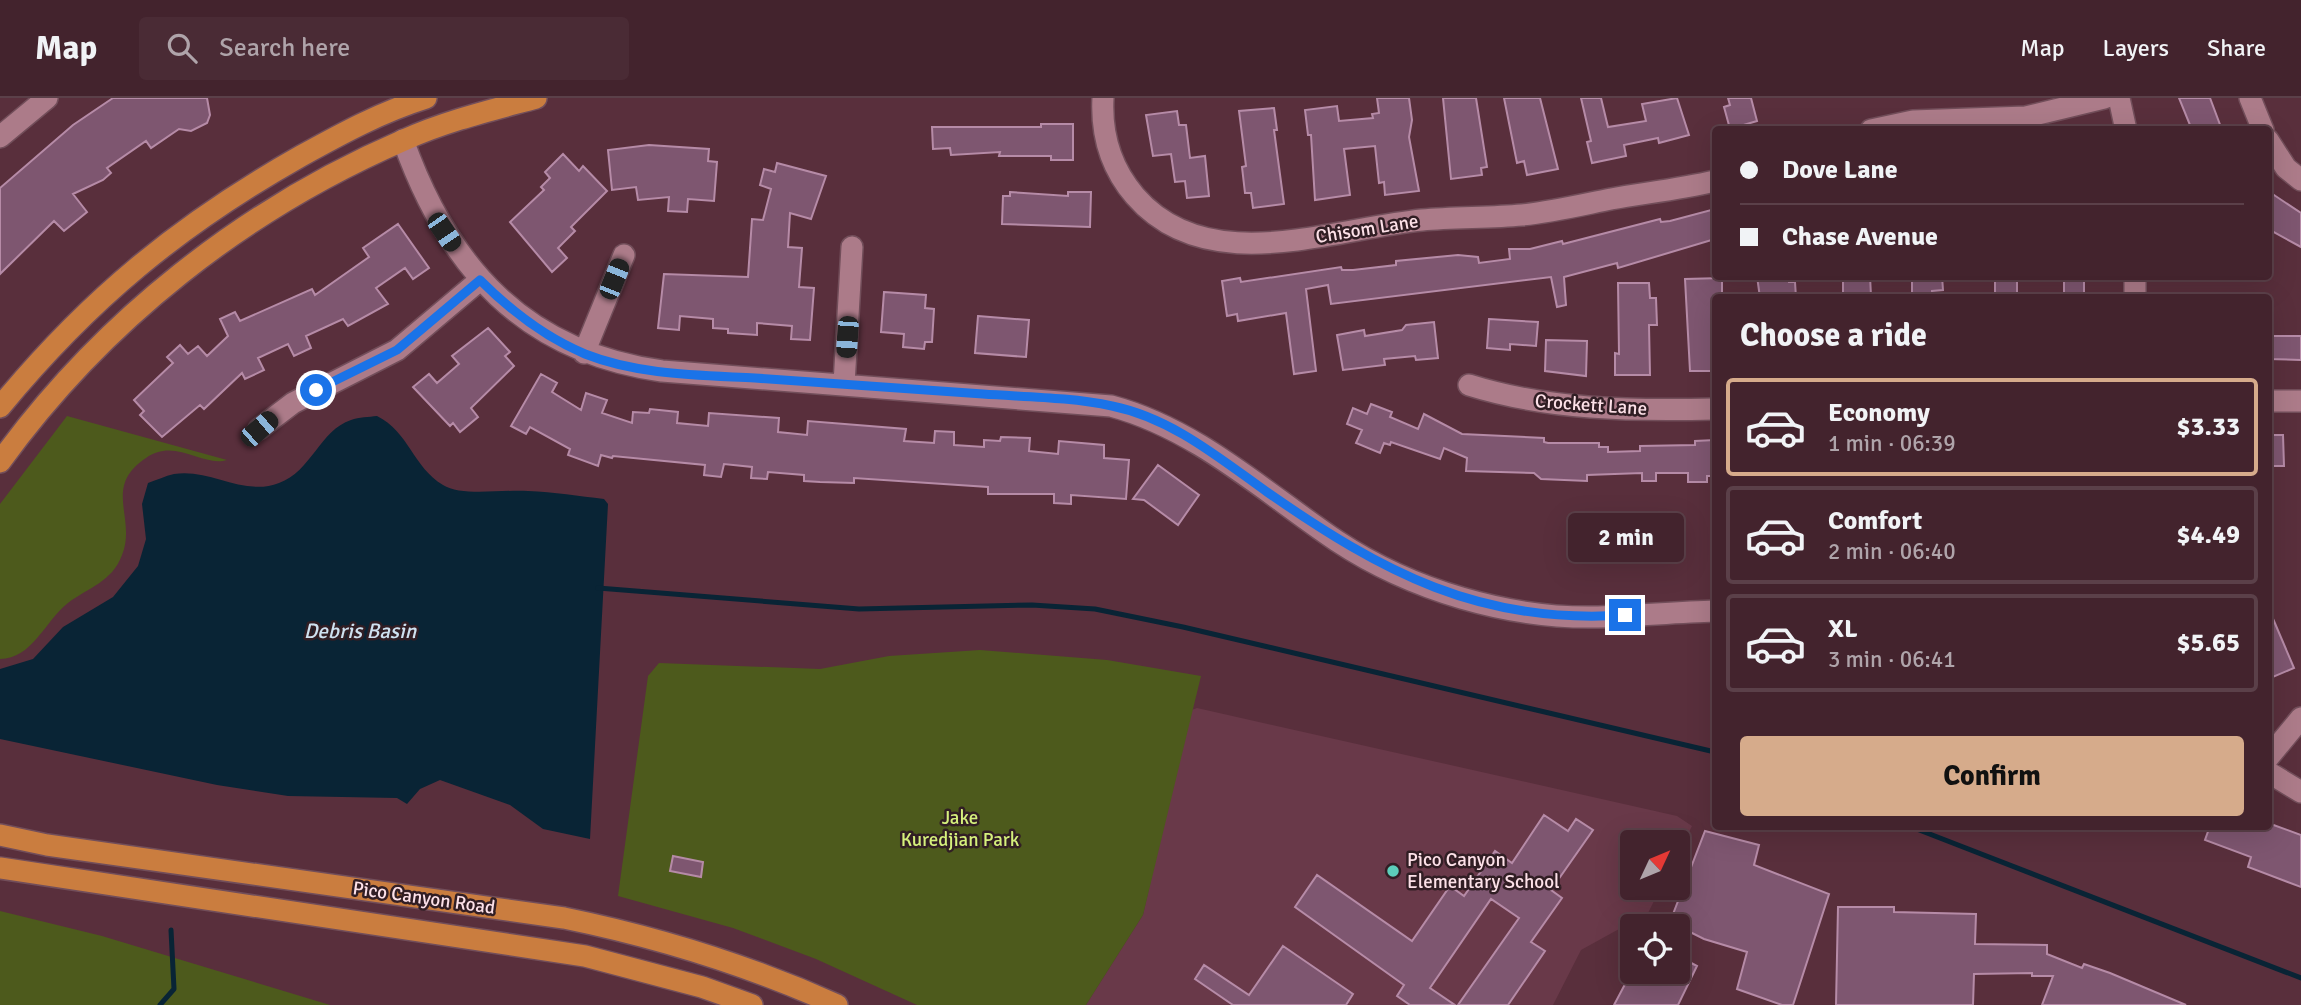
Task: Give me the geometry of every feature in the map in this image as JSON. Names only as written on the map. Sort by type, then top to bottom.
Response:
[{"type":"main road","points":[[0,407],[80,317],[164,243],[264,177],[388,104],[426,98]]},
{"type":"main road","points":[[0,462],[32,418],[90,355],[168,284],[256,219],[403,140],[536,98]]},
{"type":"main road","points":[[388,104],[403,140]]},
{"type":"main road","name":"Pico Canyon Road","points":[[0,835],[47,845],[564,918],[619,930],[732,963],[837,1005]]},
{"type":"main road","name":"Pico Canyon Road","points":[[0,868],[162,895],[562,952],[702,987],[752,1005]]},
{"type":"street","points":[[0,137],[47,98]]},
{"type":"street","name":"Chisom Lane","points":[[1103,98],[1106,139],[1111,159],[1125,184],[1143,205],[1163,220],[1211,240],[1240,244],[1276,242],[1398,222],[1523,215],[1712,182]]},
{"type":"street","points":[[1892,126],[1923,120],[2026,117],[2104,98]]},
{"type":"street","points":[[2119,98],[2125,126]]},
{"type":"street","points":[[2250,98],[2261,126]]},
{"type":"street","points":[[403,140],[422,190],[444,232],[480,280],[527,321],[584,353],[609,362],[662,372],[1080,401],[1140,414],[1196,442],[1312,524],[1371,561],[1420,582],[1485,603],[1528,612],[1587,617],[1712,611]]},
{"type":"street","points":[[2272,146],[2286,168],[2301,180]]},
{"type":"street","points":[[844,384],[852,247]]},
{"type":"street","points":[[584,353],[624,255]]},
{"type":"street","points":[[259,429],[293,403],[397,350],[480,280]]},
{"type":"street","name":"Crockett Lane","points":[[1469,385],[1548,404],[1625,410],[1712,409]]},
{"type":"street","points":[[2272,401],[2301,401]]},
{"type":"street","points":[[2272,753],[2301,718]]},
{"type":"street","points":[[2272,774],[2301,792]]},
{"type":"shaded area","name":"Pico Canyon Elementary School","points":[[1197,708],[1677,816],[1692,826],[1690,830],[1620,830],[1620,900],[1654,900],[1646,914],[1620,914],[1620,928],[1581,950],[1553,1005],[1086,1005],[1143,915],[1189,711]]},
{"type":"green space","points":[[67,416],[227,460],[209,460],[178,452],[157,452],[133,469],[123,492],[126,541],[118,564],[106,578],[68,603],[30,646],[21,653],[0,659],[0,504]]},
{"type":"green space","name":"Jake Kuredjian Park","points":[[980,650],[1107,660],[1201,676],[1143,915],[1086,1005],[917,1005],[816,959],[733,928],[618,896],[648,676],[659,663],[820,669],[889,656]]},
{"type":"green space","points":[[0,911],[102,936],[330,1005],[0,1005]]},
{"type":"water","name":"Debris Basin","points":[[377,416],[397,431],[433,478],[451,489],[472,492],[557,493],[604,499],[608,504],[590,839],[543,829],[510,805],[440,780],[420,789],[407,804],[397,798],[288,796],[217,785],[0,739],[0,669],[33,659],[63,627],[113,597],[138,566],[146,539],[142,504],[148,483],[174,474],[187,473],[253,487],[279,483],[299,470],[340,425],[354,419]]},
{"type":"building","points":[[113,98],[207,98],[210,115],[207,123],[191,131],[179,129],[151,148],[146,141],[107,168],[111,173],[103,180],[73,194],[87,212],[64,231],[54,221],[0,274],[0,188],[73,125]]},
{"type":"building","points":[[1377,98],[1409,98],[1412,120],[1409,137],[1419,191],[1385,195],[1384,182],[1379,183],[1375,146],[1344,149],[1350,195],[1315,200],[1311,135],[1308,135],[1305,110],[1337,106],[1339,121],[1373,118],[1372,114],[1379,113]]},
{"type":"building","points":[[1443,98],[1476,98],[1487,167],[1481,168],[1482,175],[1451,179]]},
{"type":"building","points":[[1504,98],[1540,98],[1558,169],[1527,175],[1524,161],[1517,163]]},
{"type":"building","points":[[1581,98],[1601,98],[1608,127],[1646,121],[1642,104],[1677,98],[1689,135],[1659,143],[1658,138],[1624,145],[1626,156],[1592,163],[1587,142],[1591,141]]},
{"type":"building","points":[[1728,98],[1751,98],[1757,121],[1729,126],[1724,107],[1730,105]]},
{"type":"building","points":[[2179,98],[2210,98],[2220,126],[2190,126]]},
{"type":"building","points":[[1274,108],[1277,130],[1274,130],[1284,204],[1253,208],[1251,193],[1245,193],[1242,167],[1246,166],[1239,111]]},
{"type":"building","points":[[1177,111],[1179,125],[1186,125],[1190,158],[1205,156],[1209,196],[1187,198],[1185,181],[1175,182],[1171,154],[1153,156],[1146,115]]},
{"type":"building","points":[[1041,124],[1073,124],[1073,160],[1051,160],[1051,156],[999,156],[1000,152],[951,155],[950,148],[933,149],[932,127],[1041,127]]},
{"type":"building","points":[[649,145],[709,149],[708,161],[717,162],[714,201],[688,199],[687,212],[668,211],[669,197],[638,200],[636,187],[612,190],[608,150]]},
{"type":"building","points":[[563,154],[579,171],[583,166],[607,191],[571,227],[575,231],[558,248],[567,258],[552,272],[510,222],[544,190],[541,187],[550,178],[545,172]]},
{"type":"building","points":[[777,163],[826,176],[811,219],[790,213],[788,247],[802,248],[799,287],[814,288],[810,340],[791,339],[792,326],[757,323],[757,335],[728,333],[728,329],[713,328],[713,319],[680,316],[679,330],[658,328],[664,274],[748,277],[752,219],[763,220],[771,189],[760,185],[764,169],[775,172]]},
{"type":"building","points":[[1010,192],[1068,196],[1068,192],[1091,192],[1090,227],[1002,224],[1003,196],[1010,196]]},
{"type":"building","points":[[2272,194],[2301,213],[2301,247],[2272,231]]},
{"type":"building","points":[[1712,210],[1712,240],[1618,268],[1617,263],[1564,277],[1566,305],[1557,307],[1551,277],[1331,304],[1328,285],[1306,289],[1316,371],[1294,374],[1286,313],[1238,321],[1237,314],[1227,316],[1222,281],[1240,278],[1241,282],[1341,267],[1342,270],[1353,270],[1396,265],[1396,261],[1458,255],[1478,257],[1479,263],[1510,259],[1509,249],[1530,249],[1562,241],[1563,244],[1660,219],[1661,222]]},
{"type":"building","points":[[398,224],[429,268],[413,279],[405,268],[376,288],[388,304],[348,326],[343,319],[306,336],[311,348],[294,356],[288,344],[258,358],[264,370],[245,379],[242,373],[204,409],[200,405],[162,437],[140,415],[144,411],[134,400],[173,363],[167,357],[180,345],[188,354],[198,346],[207,356],[228,336],[220,319],[235,312],[240,321],[312,289],[315,295],[369,257],[363,248]]},
{"type":"building","points":[[1685,279],[1722,280],[1722,294],[1712,294],[1712,371],[1690,371]]},
{"type":"building","points":[[1758,280],[1795,282],[1796,294],[1759,294]]},
{"type":"building","points":[[1843,280],[1870,280],[1871,294],[1843,294]]},
{"type":"building","points":[[1912,280],[1942,280],[1943,290],[1932,291],[1932,294],[1912,294]]},
{"type":"building","points":[[1995,280],[2017,280],[2017,294],[1995,294]]},
{"type":"building","points":[[2064,280],[2084,280],[2084,294],[2064,294]]},
{"type":"building","points":[[1618,283],[1649,283],[1650,298],[1656,298],[1657,325],[1649,325],[1650,375],[1615,375],[1615,353],[1619,354]]},
{"type":"building","points":[[884,292],[926,295],[925,308],[934,309],[932,342],[925,342],[924,349],[903,347],[904,334],[881,332]]},
{"type":"building","points":[[978,316],[1029,320],[1026,357],[975,353]]},
{"type":"building","points":[[1489,319],[1538,322],[1536,346],[1510,344],[1510,350],[1487,348]]},
{"type":"building","points":[[1434,322],[1438,358],[1416,360],[1415,356],[1384,359],[1385,365],[1343,370],[1337,335],[1364,330],[1365,336],[1402,330],[1406,325]]},
{"type":"building","points":[[488,328],[510,352],[505,356],[514,366],[471,408],[478,417],[460,432],[453,423],[450,426],[413,387],[429,374],[437,383],[459,364],[452,356]]},
{"type":"building","points":[[2272,336],[2301,336],[2301,360],[2272,359]]},
{"type":"building","points":[[1546,340],[1587,341],[1586,376],[1545,371]]},
{"type":"building","points":[[541,374],[557,383],[552,392],[581,410],[586,393],[607,400],[602,413],[632,423],[633,412],[649,413],[650,409],[678,412],[677,423],[708,426],[709,413],[779,418],[778,432],[807,435],[808,421],[906,429],[904,441],[934,443],[935,431],[954,432],[954,445],[984,447],[984,440],[1000,441],[1001,437],[1030,438],[1029,451],[1058,454],[1059,441],[1104,445],[1104,458],[1129,460],[1126,499],[1071,495],[1071,504],[1054,503],[1054,494],[988,494],[988,487],[854,478],[854,483],[804,481],[804,475],[768,472],[767,479],[751,478],[752,467],[724,464],[721,477],[704,475],[705,465],[601,455],[598,466],[568,455],[570,449],[530,427],[526,434],[511,426]]},
{"type":"building","points":[[1371,404],[1392,412],[1390,417],[1418,429],[1424,414],[1462,434],[1544,438],[1544,442],[1548,443],[1599,443],[1599,447],[1608,447],[1608,452],[1640,451],[1640,446],[1695,445],[1695,441],[1712,440],[1712,476],[1707,476],[1707,482],[1688,482],[1688,473],[1656,473],[1656,481],[1642,481],[1642,473],[1587,475],[1587,481],[1541,479],[1534,473],[1466,471],[1467,458],[1444,448],[1440,459],[1391,442],[1390,445],[1384,443],[1380,453],[1356,443],[1362,430],[1347,424],[1353,408],[1367,414]]},
{"type":"building","points":[[2272,435],[2283,435],[2284,466],[2272,466]]},
{"type":"building","points":[[1158,465],[1199,495],[1178,525],[1144,500],[1133,499]]},
{"type":"building","points":[[2272,616],[2294,668],[2272,677]]},
{"type":"building","points":[[1544,815],[1568,831],[1576,819],[1593,830],[1551,890],[1562,898],[1531,942],[1545,951],[1508,1005],[1458,1005],[1519,918],[1491,899],[1430,988],[1455,1005],[1410,1005],[1397,996],[1404,985],[1295,907],[1317,875],[1412,941],[1450,886],[1464,896],[1495,851],[1512,863]]},
{"type":"building","points":[[2272,824],[2301,835],[2301,887],[2248,867],[2251,857],[2205,840],[2209,830],[2272,830]]},
{"type":"building","points":[[1705,831],[1759,845],[1754,865],[1829,894],[1793,1005],[1782,1005],[1737,989],[1747,952],[1690,932],[1690,914],[1673,914],[1678,900],[1690,900],[1690,870]]},
{"type":"building","points":[[673,856],[703,862],[701,877],[670,871]]},
{"type":"building","points":[[1838,907],[1894,907],[1894,912],[1976,914],[1975,944],[2047,945],[2047,954],[2082,968],[2084,964],[2110,973],[2186,1005],[2042,1005],[2053,976],[2032,976],[2032,973],[1974,974],[1973,1005],[1836,1005]]},
{"type":"building","points":[[1283,946],[1353,994],[1346,1005],[1233,1005],[1195,979],[1204,965],[1249,995]]},
{"type":"building","points":[[1690,962],[1697,966],[1690,980]]},
{"type":"building","points":[[1625,984],[1688,984],[1678,1005],[1614,1005]]},
{"type":"waterway","points":[[598,588],[859,609],[1032,605],[1095,609],[1183,627],[1712,751]]},
{"type":"waterway","points":[[1919,830],[2301,978]]},
{"type":"waterway","points":[[160,1005],[174,989],[171,930]]},
{"type":"place","name":"Pico Canyon Elementary School","points":[[1393,871]]},
{"type":"route","points":[[316,390],[397,350],[480,280],[505,304],[554,339],[584,353],[630,367],[662,372],[1111,405],[1170,426],[1340,543],[1406,577],[1446,592],[1528,612],[1565,616],[1625,615]]}]
